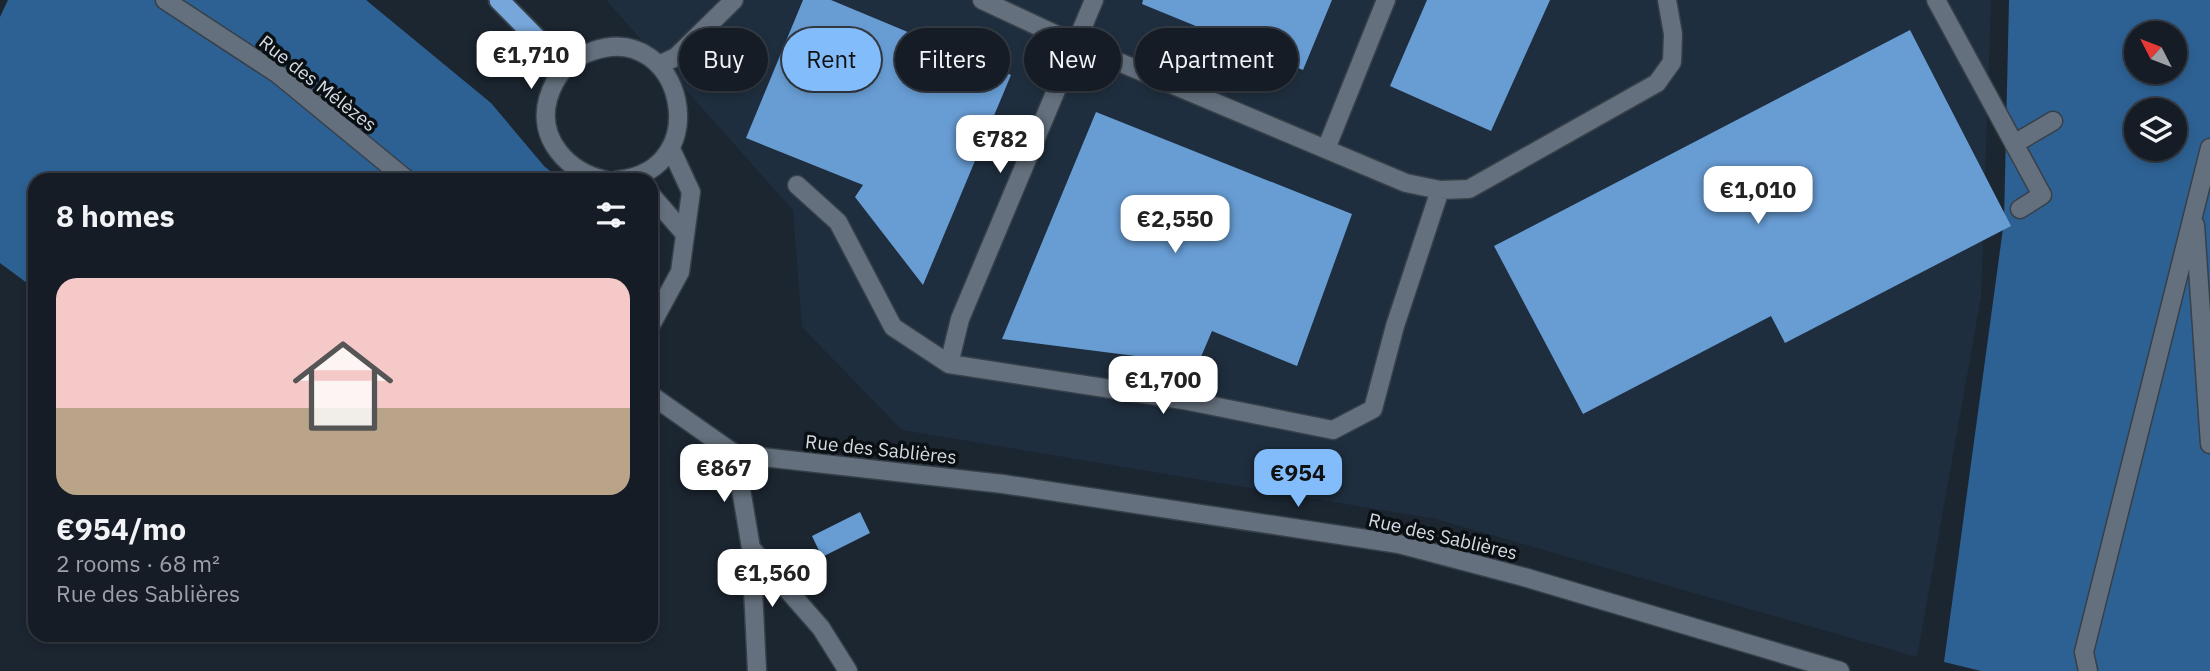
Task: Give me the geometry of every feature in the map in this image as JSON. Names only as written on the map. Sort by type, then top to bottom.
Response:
[{"type":"highway","points":[[499,0],[565,66]]},
{"type":"street","name":"Rue des Mélèzes","points":[[165,0],[278,74],[398,173]]},
{"type":"street","points":[[659,65],[676,57],[734,0]]},
{"type":"street","points":[[982,0],[1042,28]]},
{"type":"street","points":[[1083,28],[1094,0]]},
{"type":"street","points":[[1326,149],[1386,0]]},
{"type":"street","points":[[1121,63],[1406,183],[1440,190],[1469,189],[1657,83],[1672,62],[1673,34],[1667,0]]},
{"type":"street","points":[[1936,0],[2042,195],[2021,209]]},
{"type":"street","points":[[582,173],[569,165],[555,148],[547,128],[546,106],[552,84],[565,66],[582,54],[602,48],[622,47],[642,53],[659,65],[676,90],[680,120],[671,149],[654,168],[643,173]]},
{"type":"street","points":[[948,364],[960,319],[1056,91]]},
{"type":"street","points":[[2014,144],[2053,121]]},
{"type":"street","points":[[2088,671],[2084,652],[2210,148]]},
{"type":"street","points":[[658,312],[680,272],[691,192],[671,149]]},
{"type":"street","points":[[797,185],[838,222],[894,327],[948,364],[1183,400],[1333,430],[1373,409],[1395,327],[1440,190]]},
{"type":"street","points":[[658,203],[685,234]]},
{"type":"street","points":[[2194,208],[2210,444]]},
{"type":"street","points":[[658,400],[736,454],[751,548],[757,671]]},
{"type":"street","name":"Rue des Sablières","points":[[736,454],[1003,484],[1399,544],[1524,577],[1840,671]]},
{"type":"street","points":[[751,548],[821,628],[848,671]]},
{"type":"shaded area","points":[[8,0],[366,0],[491,103],[552,173],[28,173],[28,284],[0,263],[0,17]]},
{"type":"shaded area","points":[[606,0],[1991,0],[1981,297],[1917,657],[1436,519],[902,430],[802,327],[793,210],[687,91],[768,91],[768,28],[679,28],[679,82]]},
{"type":"shaded area","points":[[2009,0],[2210,0],[2210,671],[1981,671],[1944,662],[2004,221]]},
{"type":"building","points":[[803,0],[831,0],[898,28],[895,28],[895,91],[1004,91],[923,285],[855,197],[863,185],[746,138],[765,91],[768,91],[782,51],[782,91],[881,91],[881,28],[791,28]]},
{"type":"building","points":[[1143,0],[1332,0],[1303,70],[1298,68],[1298,28],[1201,28],[1142,4]]},
{"type":"building","points":[[1427,0],[1550,0],[1491,131],[1390,86]]},
{"type":"building","points":[[1910,30],[2011,226],[1785,343],[1771,316],[1583,414],[1494,246]]},
{"type":"building","points":[[1096,112],[1352,214],[1297,366],[1212,331],[1198,364],[1002,339]]},
{"type":"building","points":[[860,512],[870,533],[822,557],[812,536]]}]
